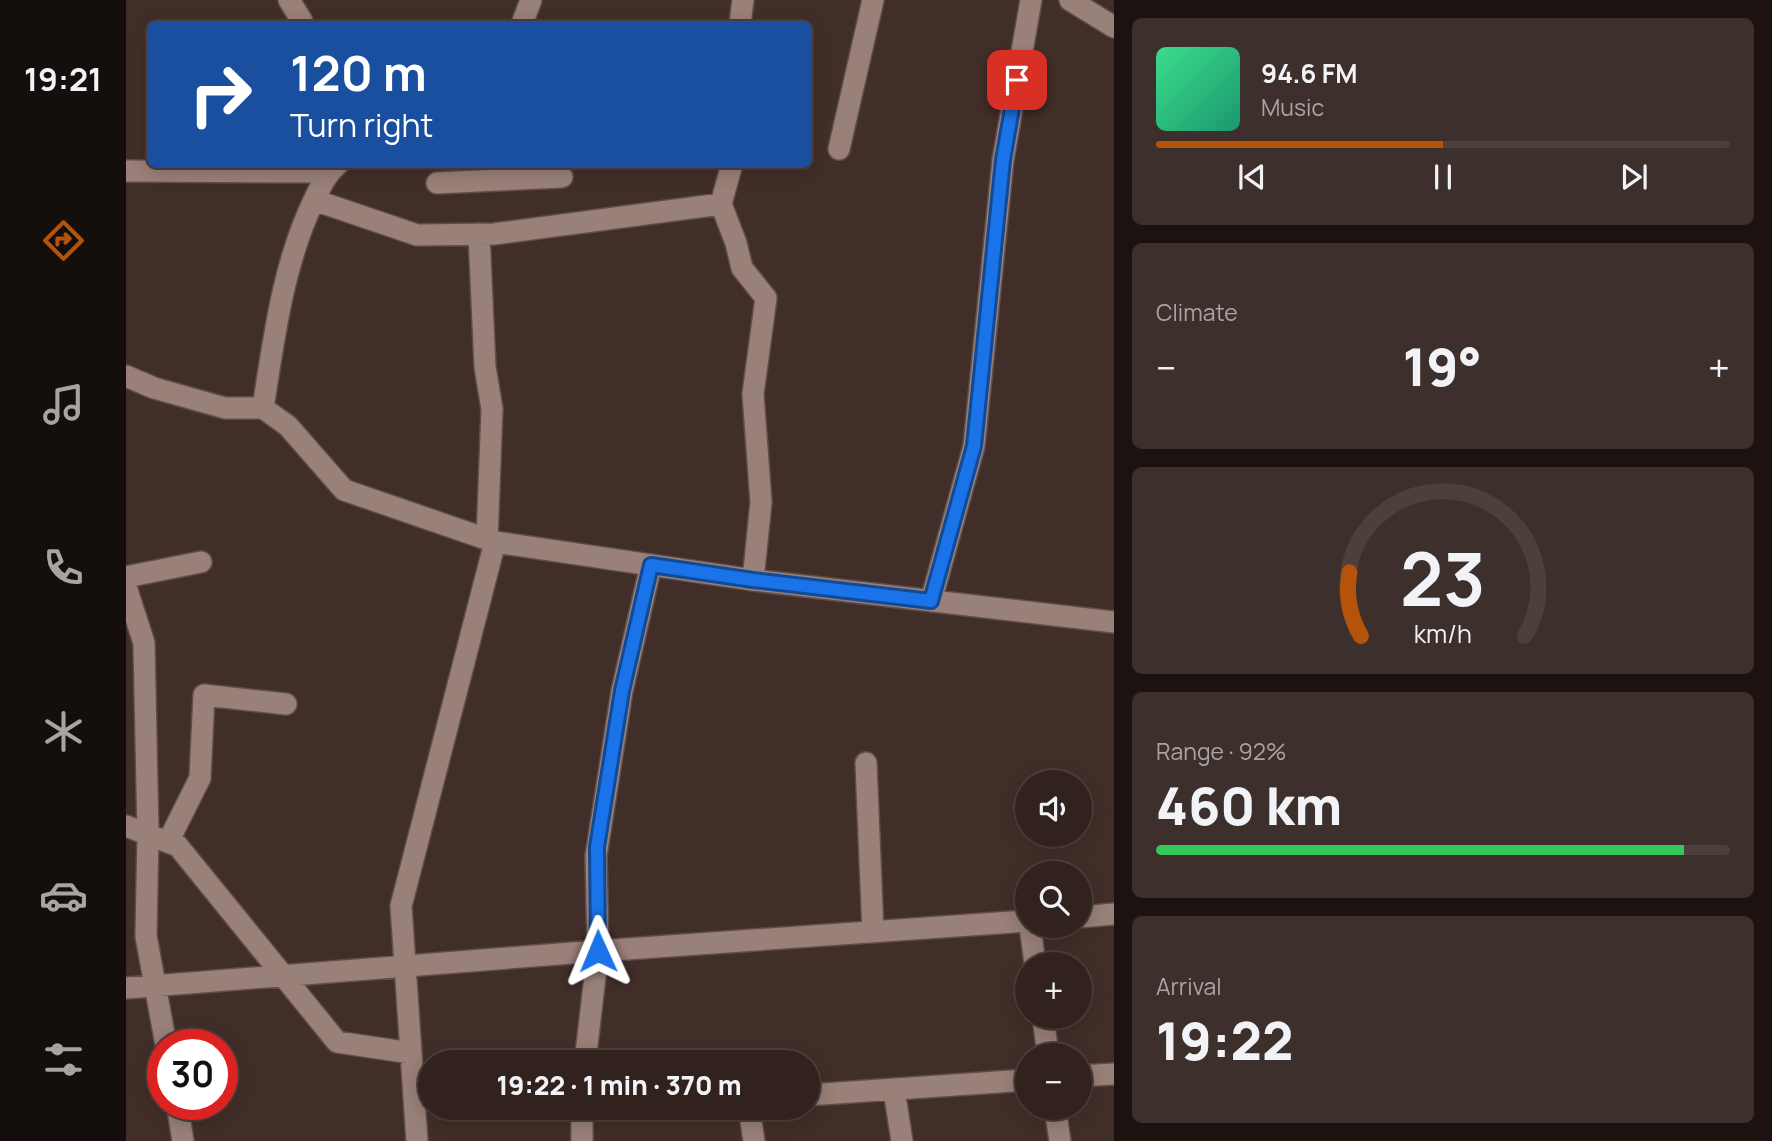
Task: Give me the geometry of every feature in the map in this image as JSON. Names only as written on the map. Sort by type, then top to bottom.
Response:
[{"type":"street","points":[[289,0],[302,21]]},
{"type":"street","points":[[523,21],[531,0]]},
{"type":"street","points":[[740,21],[743,0]]},
{"type":"street","points":[[839,149],[873,0]]},
{"type":"street","points":[[931,601],[974,446],[1003,160],[1031,0]]},
{"type":"street","points":[[1070,0],[1114,27]]},
{"type":"street","points":[[126,170],[333,168]]},
{"type":"street","points":[[263,408],[277,318],[301,227],[333,168]]},
{"type":"street","points":[[731,168],[721,204],[742,268],[766,298],[753,394],[761,502],[753,580]]},
{"type":"street","points":[[437,183],[508,172],[562,177]]},
{"type":"street","points":[[314,200],[417,234],[479,234],[721,204]]},
{"type":"street","points":[[417,1141],[401,906],[491,541],[492,408],[485,367],[479,234]]},
{"type":"street","points":[[126,376],[225,408],[263,408],[288,426],[344,490],[491,541],[753,580],[931,601],[1113,617]]},
{"type":"street","points":[[126,577],[201,562]]},
{"type":"street","points":[[586,1050],[598,951],[597,847],[622,691],[651,565]]},
{"type":"street","points":[[126,587],[144,643],[148,834],[146,936],[163,1029]]},
{"type":"street","points":[[168,842],[200,778],[204,695],[286,704]]},
{"type":"street","points":[[866,763],[873,932]]},
{"type":"street","points":[[126,826],[178,846],[337,1042],[411,1053]]},
{"type":"street","points":[[1092,916],[1114,914]]},
{"type":"street","points":[[126,988],[406,965],[1015,922]]},
{"type":"street","points":[[1092,1075],[1114,1074]]},
{"type":"street","points":[[820,1094],[1015,1081]]},
{"type":"street","points":[[894,1090],[902,1141]]},
{"type":"street","points":[[180,1120],[183,1141]]},
{"type":"street","points":[[582,1120],[582,1141]]},
{"type":"street","points":[[751,1120],[754,1141]]},
{"type":"street","points":[[1057,1120],[1060,1141]]},
{"type":"route","points":[[598,951],[597,847],[622,691],[651,565],[931,601],[974,446],[1003,160],[1017,80]]}]
